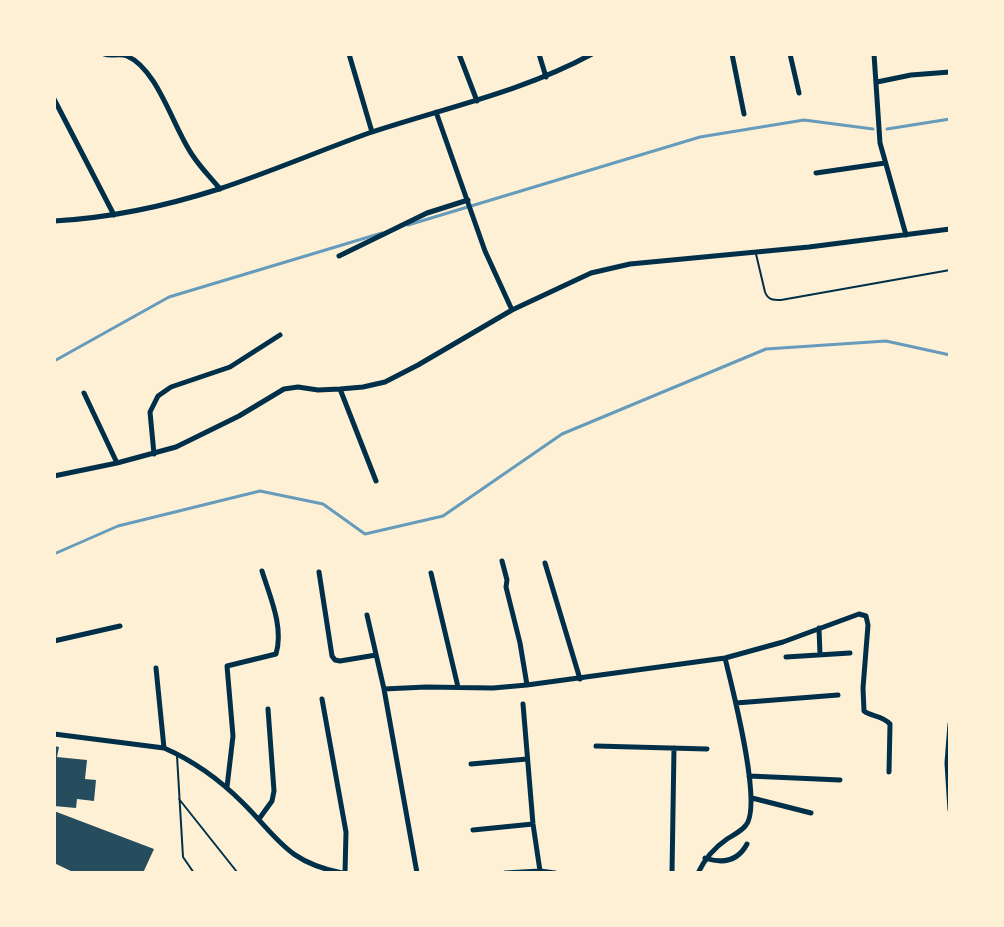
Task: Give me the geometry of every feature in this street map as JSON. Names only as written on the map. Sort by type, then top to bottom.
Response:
[{"type":"street","points":[[104,54],[126,56],[142,68],[156,87],[192,155],[220,189]]},
{"type":"street","points":[[349,54],[372,132]]},
{"type":"street","points":[[459,54],[477,101]]},
{"type":"street","points":[[539,54],[546,76]]},
{"type":"street","points":[[54,221],[84,220],[114,215],[220,189],[372,132],[477,101],[546,76],[592,54]]},
{"type":"street","points":[[732,54],[744,114]]},
{"type":"street","points":[[790,54],[799,93]]},
{"type":"street","points":[[874,54],[880,143],[906,236]]},
{"type":"street","points":[[877,82],[911,75],[950,72]]},
{"type":"street","points":[[54,99],[114,215]]},
{"type":"street","points":[[436,112],[485,251],[512,310]]},
{"type":"street","points":[[816,173],[885,163]]},
{"type":"street","points":[[339,256],[428,213],[468,200]]},
{"type":"street","points":[[54,476],[117,463],[176,447],[239,416],[284,389],[298,387],[318,390],[340,389],[385,382],[512,310],[591,273],[610,267],[756,253],[950,229]]},
{"type":"street","points":[[154,454],[150,412],[158,396],[171,387],[230,367],[280,335]]},
{"type":"street","points":[[340,389],[376,481]]},
{"type":"street","points":[[84,393],[117,463]]},
{"type":"street","points":[[502,561],[527,685]]},
{"type":"street","points":[[545,563],[580,679]]},
{"type":"street","points":[[227,787],[233,736],[227,666],[276,654],[279,645],[278,627],[262,571]]},
{"type":"street","points":[[319,572],[332,656],[335,660],[340,661],[376,655]]},
{"type":"street","points":[[431,573],[458,687]]},
{"type":"street","points":[[384,689],[492,688],[527,685],[725,658],[783,642],[859,614],[866,616],[868,625],[863,688],[864,711],[869,715],[885,718],[890,724],[889,772]]},
{"type":"street","points":[[367,615],[384,689],[417,873]]},
{"type":"street","points":[[54,641],[120,626]]},
{"type":"street","points":[[819,628],[820,655]]},
{"type":"street","points":[[786,657],[850,653]]},
{"type":"street","points":[[698,873],[705,858],[717,846],[746,826],[751,816],[752,798],[749,776],[736,703],[725,658]]},
{"type":"street","points":[[156,668],[164,748]]},
{"type":"street","points":[[736,703],[838,695]]},
{"type":"street","points":[[54,734],[164,748],[177,754],[208,772],[227,787],[285,849],[314,866],[343,873],[346,832],[322,699]]},
{"type":"street","points":[[523,704],[533,824],[540,871]]},
{"type":"street","points":[[259,819],[272,801],[274,791],[268,709]]},
{"type":"street","points":[[950,724],[950,810]]},
{"type":"street","points":[[596,746],[706,749]]},
{"type":"street","points":[[672,873],[674,748]]},
{"type":"street","points":[[471,764],[527,759]]},
{"type":"street","points":[[749,776],[840,780]]},
{"type":"street","points":[[752,798],[811,813]]},
{"type":"street","points":[[474,830],[533,824]]},
{"type":"street","points":[[705,858],[723,862],[733,860],[747,844]]},
{"type":"street","points":[[505,873],[540,871],[555,873]]},
{"type":"lane","points":[[756,253],[765,292],[772,300],[950,270]]},
{"type":"lane","points":[[177,754],[183,857],[194,873]]},
{"type":"lane","points":[[178,798],[237,872]]},
{"type":"building","points":[[54,746],[59,747],[57,757],[87,760],[85,779],[96,780],[94,801],[77,799],[76,808],[54,806]]},
{"type":"building","points":[[54,811],[154,849],[143,873],[75,873],[54,863]]},
{"type":"waterway","points":[[887,129],[950,119]]},
{"type":"waterway","points":[[408,225],[700,137],[804,120],[873,129]]},
{"type":"waterway","points":[[56,360],[169,297],[382,233]]},
{"type":"waterway","points":[[54,554],[118,526],[260,491],[323,504],[365,534],[443,516],[562,434],[766,349],[886,341],[950,355]]}]
